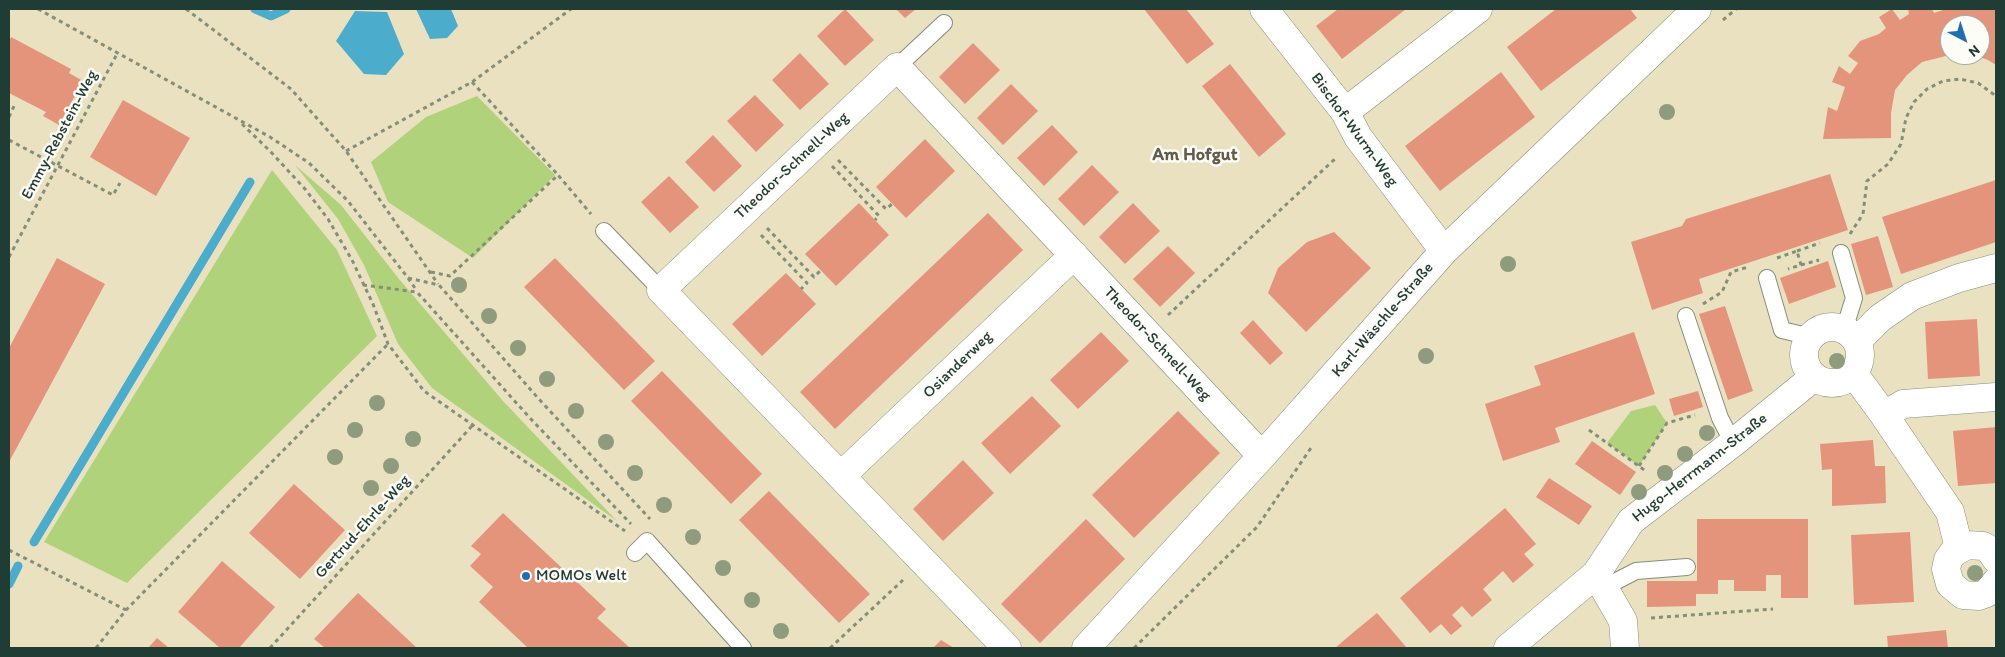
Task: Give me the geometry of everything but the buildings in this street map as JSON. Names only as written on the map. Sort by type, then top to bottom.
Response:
[{"type":"street","name":"Bischof-Wurm-Weg","points":[[1264,9],[1345,112],[1358,137],[1444,251]]},
{"type":"street","points":[[1345,112],[1478,9]]},
{"type":"street","name":"Karl-Wäschle-Straße","points":[[1086,648],[1262,456],[1444,251],[1680,14]]},
{"type":"street","name":"Theodor-Schnell-Weg","points":[[661,290],[897,67],[1262,456]]},
{"type":"street","name":"Osianderweg","points":[[842,476],[1074,255]]},
{"type":"street","points":[[1850,336],[1912,296],[1959,278],[1996,268]]},
{"type":"street","points":[[661,290],[1007,648]]},
{"type":"street","points":[[1826,328],[1850,336],[1860,349],[1858,367],[1854,374],[1847,380],[1830,384],[1814,377],[1808,370],[1804,353],[1806,344],[1811,337],[1818,331],[1826,328]]},
{"type":"street","points":[[1854,374],[1950,512],[1959,548]]},
{"type":"street","name":"Hugo-Herrmann-Straße","points":[[1508,648],[1601,580],[1631,521],[1671,492],[1814,377]]},
{"type":"street","points":[[1884,415],[1903,404],[1996,397]]},
{"type":"street","points":[[1993,591],[1979,596],[1963,595],[1950,584],[1946,568],[1948,560],[1959,548],[1966,545],[1983,546],[1990,550],[1996,559]]},
{"type":"street","points":[[1601,580],[1623,621],[1625,648]]},
{"type":"lane","points":[[897,67],[944,23]]},
{"type":"lane","points":[[604,231],[661,290]]},
{"type":"lane","points":[[1841,253],[1854,298],[1850,336]]},
{"type":"lane","points":[[1767,278],[1782,330],[1811,337]]},
{"type":"lane","points":[[1686,316],[1720,418],[1733,443]]},
{"type":"lane","points":[[635,553],[647,541],[743,648]]},
{"type":"lane","points":[[1601,580],[1636,571],[1687,566]]},
{"type":"path","points":[[38,9],[270,138],[309,163],[348,201],[417,292],[529,417],[647,541]]},
{"type":"path","points":[[186,9],[291,89],[346,151],[439,285],[537,397],[660,529],[647,541]]},
{"type":"path","points":[[346,151],[472,82],[571,9]]},
{"type":"path","points":[[1721,22],[1736,9]]},
{"type":"path","name":"Emmy-Rebstein-Weg","points":[[9,257],[118,52]]},
{"type":"path","points":[[1843,236],[1852,233],[1863,214],[1867,181],[1888,164],[1901,144],[1906,118],[1914,102],[1927,89],[1943,82],[1960,79],[1978,83],[1996,96]]},
{"type":"path","points":[[472,82],[558,175],[593,218]]},
{"type":"path","points":[[9,116],[15,104]]},
{"type":"path","points":[[238,120],[270,151],[328,219],[352,260],[388,344],[424,391],[621,529],[647,541]]},
{"type":"path","points":[[1147,334],[1358,137]]},
{"type":"path","points":[[9,140],[113,196],[120,183]]},
{"type":"path","points":[[834,168],[879,216],[874,220]]},
{"type":"path","points":[[850,172],[886,209],[892,204]]},
{"type":"path","points":[[430,272],[450,276],[558,175]]},
{"type":"path","points":[[762,236],[807,283],[801,289]]},
{"type":"path","points":[[778,239],[814,277],[821,270]]},
{"type":"path","points":[[1797,251],[1824,242]]},
{"type":"path","points":[[408,278],[439,285]]},
{"type":"path","points":[[364,285],[417,292]]},
{"type":"path","points":[[96,648],[126,610],[388,344]]},
{"type":"path","points":[[1639,466],[1667,423],[1717,408]]},
{"type":"path","name":"Gertrud-Ehrle-Weg","points":[[273,647],[472,426]]},
{"type":"path","points":[[1589,430],[1671,492]]},
{"type":"path","points":[[1134,648],[1257,527],[1317,438]]},
{"type":"path","points":[[9,550],[126,610]]},
{"type":"path","points":[[830,648],[923,561]]},
{"type":"path","points":[[1623,621],[1773,609]]},
{"type":"green space","points":[[477,96],[555,175],[473,258],[388,202],[371,162],[426,117]]},
{"type":"green space","points":[[295,165],[341,205],[399,279],[503,401],[617,521],[432,388],[398,344],[364,265],[338,219]]},
{"type":"green space","points":[[272,170],[337,250],[377,336],[127,583],[44,542]]},
{"type":"green space","points":[[1655,405],[1667,423],[1639,466],[1607,443],[1631,411]]},
{"type":"water","points":[[416,9],[451,9],[458,26],[447,38],[430,39]]},
{"type":"water","points":[[355,11],[387,12],[404,54],[386,75],[364,74],[336,41]]},
{"type":"waterway","points":[[255,9],[271,16],[286,9]]},
{"type":"waterway","points":[[34,542],[250,182]]},
{"type":"waterway","points":[[9,584],[18,566]]},
{"type":"place","name":"MOMOs Welt","points":[[526,576]]},
{"type":"district","name":"Am Hofgut","points":[[1195,155]]}]
